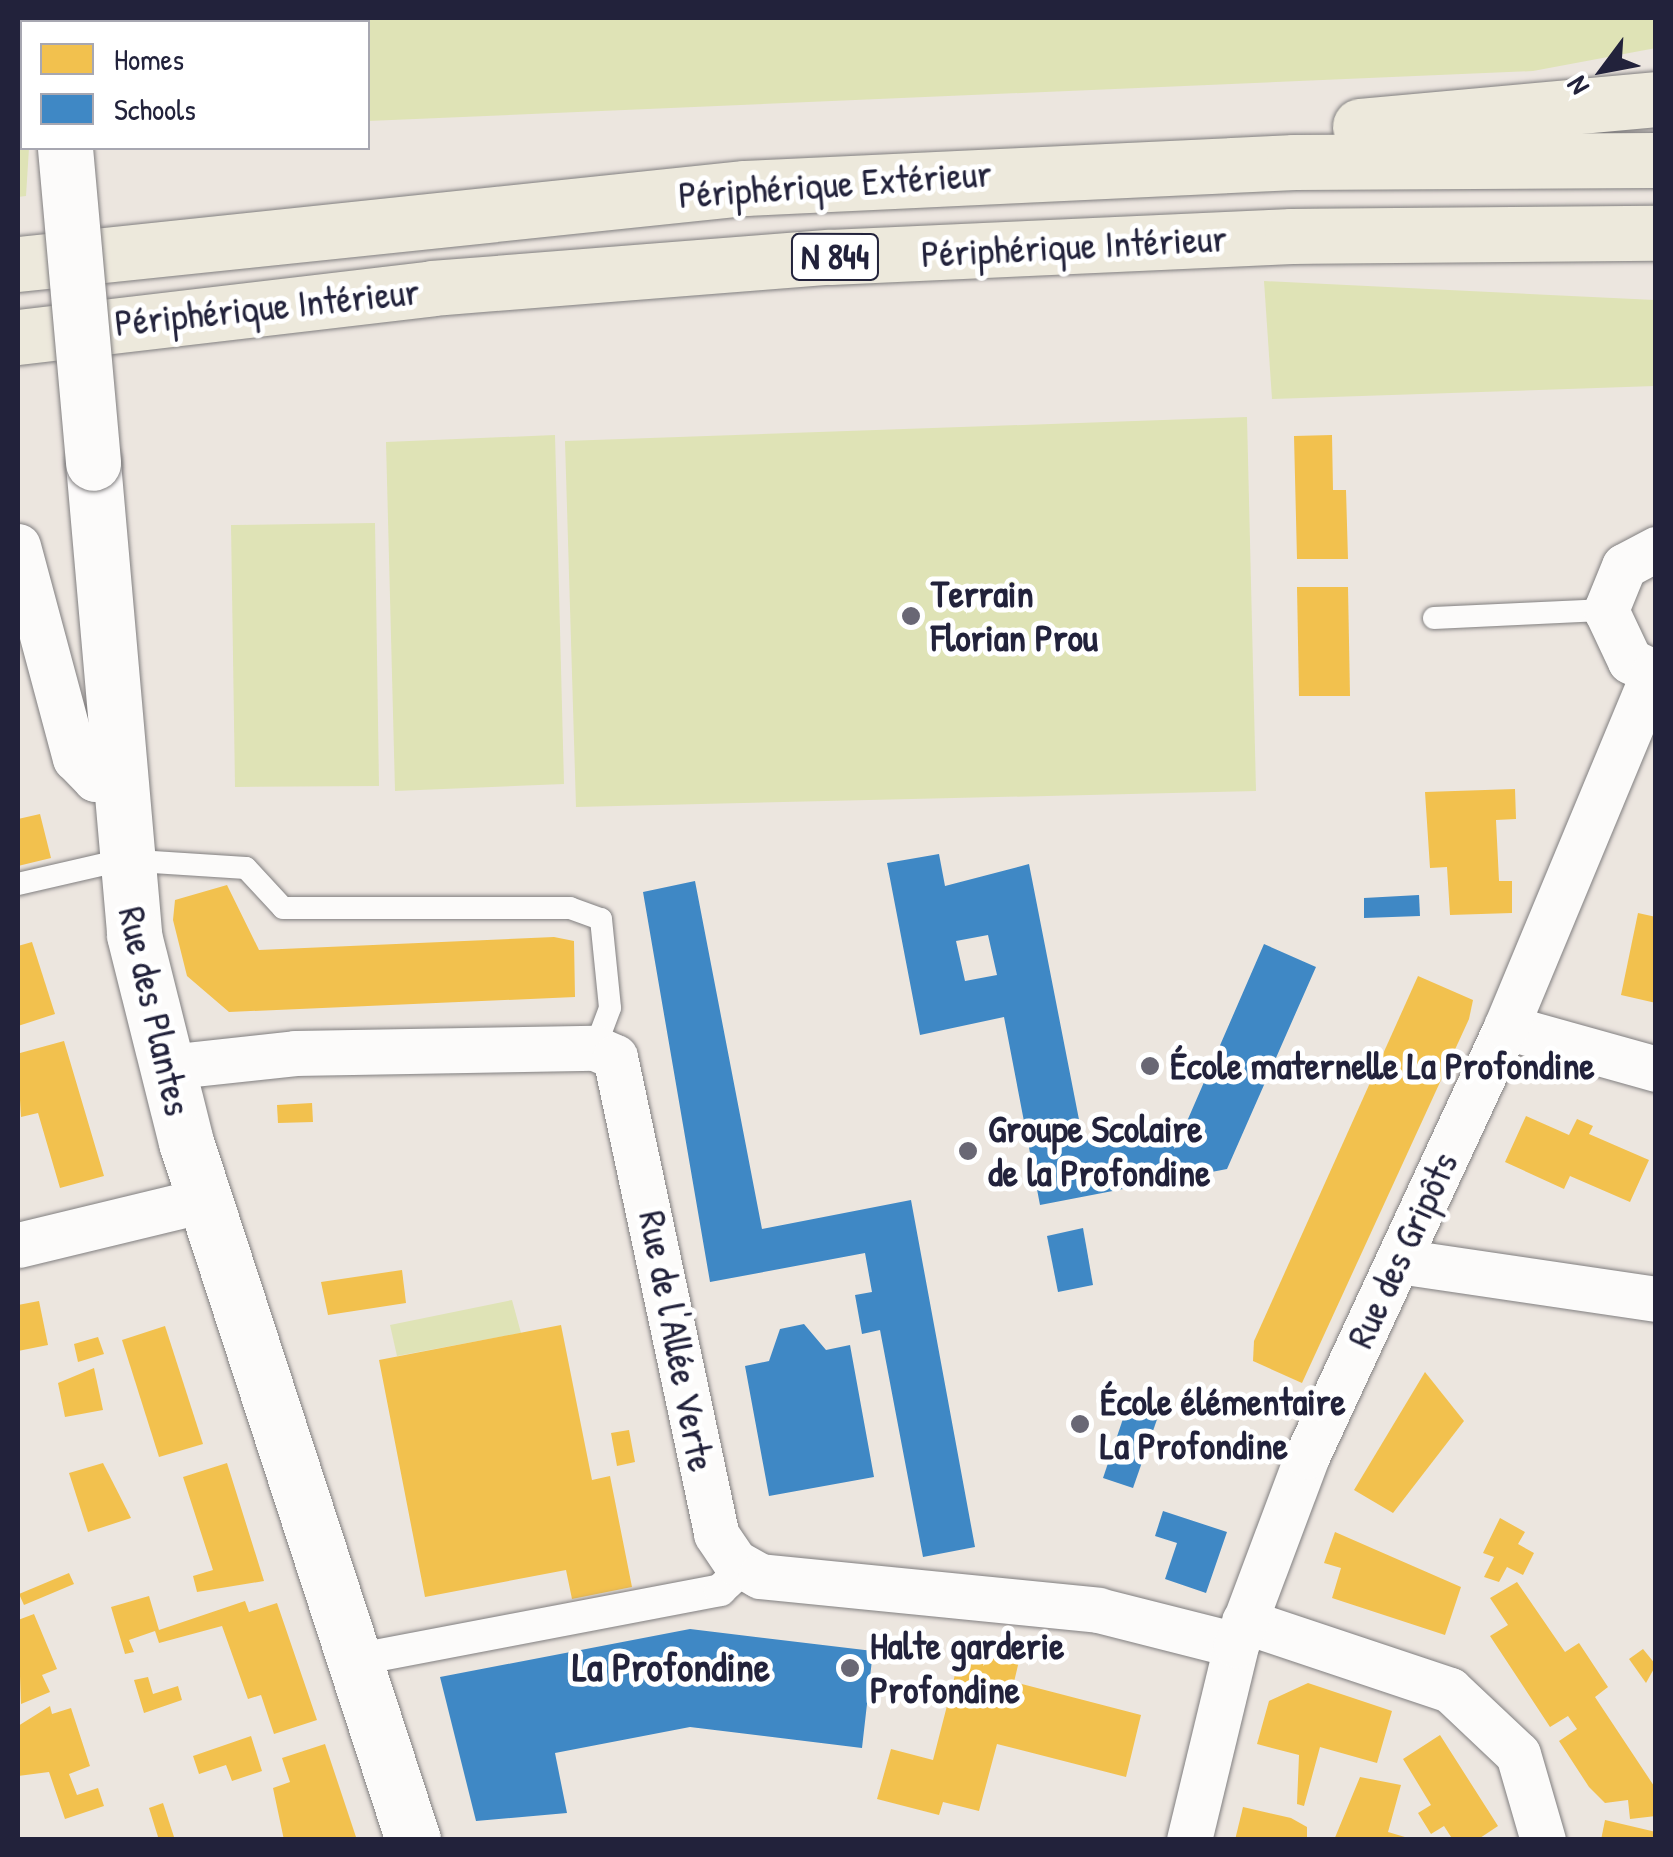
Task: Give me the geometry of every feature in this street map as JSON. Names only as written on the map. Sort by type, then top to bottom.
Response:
[{"type":"highway","points":[[1212,165],[1264,131],[1522,117],[1656,99]]},
{"type":"highway","name":"Périphérique Extérieur","points":[[18,264],[599,199],[1212,165],[1656,160]]},
{"type":"highway","name":"Périphérique Intérieur","points":[[18,337],[452,286],[830,257],[1292,236],[1656,233]]},
{"type":"street","name":"Rue des Plantes","points":[[66,150],[122,860],[167,1067],[204,1200],[414,1840]]},
{"type":"street","points":[[18,546],[75,758],[95,780],[115,777]]},
{"type":"street","points":[[1654,673],[1620,648],[1606,610],[1624,566],[1656,549]]},
{"type":"street","name":"Rue des Gripôts","points":[[1189,1840],[1240,1633],[1306,1456],[1506,1027],[1654,673]]},
{"type":"street","points":[[1506,1027],[1656,1069]]},
{"type":"street","points":[[167,1067],[327,1052],[595,1048]]},
{"type":"street","name":"Rue de l'Allée Verte","points":[[595,1048],[614,1057],[624,1079],[716,1534],[744,1567]]},
{"type":"street","points":[[18,1245],[204,1200]]},
{"type":"street","points":[[1399,1261],[1656,1298]]},
{"type":"street","points":[[354,1660],[720,1590],[744,1567],[925,1597],[1098,1610],[1240,1633],[1450,1690],[1518,1754],[1543,1840]]},
{"type":"lane","points":[[1434,618],[1606,610]]},
{"type":"lane","points":[[18,884],[122,860],[246,868],[283,908],[570,908],[601,919],[610,1008],[595,1048]]},
{"type":"green space","points":[[19,18],[20,150],[29,150],[26,196],[18,197]]},
{"type":"green space","points":[[132,18],[1655,18],[1656,48],[1533,71],[370,121],[370,20]]},
{"type":"green space","points":[[1264,281],[1655,300],[1655,386],[1272,399]]},
{"type":"green space","name":"Terrain Florian Prou","points":[[1247,417],[1256,791],[576,807],[565,441]]},
{"type":"green space","points":[[555,435],[564,784],[395,791],[386,442]]},
{"type":"green space","points":[[375,523],[379,786],[235,787],[231,525]]},
{"type":"green space","points":[[512,1300],[521,1333],[397,1356],[390,1325]]},
{"type":"building: Homes","points":[[1332,435],[1333,490],[1346,490],[1348,559],[1297,559],[1294,436]]},
{"type":"building: Homes","points":[[1297,587],[1348,587],[1350,696],[1299,696]]},
{"type":"building: Homes","points":[[1515,789],[1516,819],[1496,820],[1499,881],[1512,881],[1512,913],[1450,915],[1447,867],[1430,868],[1425,792]]},
{"type":"building: Homes","points":[[40,814],[51,858],[18,866],[18,819]]},
{"type":"building: Homes","points":[[227,885],[259,950],[554,937],[574,941],[575,997],[229,1012],[187,976],[173,920],[175,900]]},
{"type":"building: Homes","points":[[1638,913],[1656,917],[1656,1003],[1621,995]]},
{"type":"building: Homes","points":[[32,942],[55,1014],[18,1026],[18,946]]},
{"type":"building: Homes","points":[[1418,976],[1473,1000],[1469,1019],[1302,1383],[1253,1361],[1254,1341]]},
{"type":"building: Homes","points":[[64,1041],[104,1176],[60,1188],[38,1113],[21,1117],[18,1067],[20,1053]]},
{"type":"building: Homes","points":[[312,1103],[313,1122],[278,1123],[277,1105]]},
{"type":"building: Homes","points":[[1526,1116],[1569,1135],[1577,1119],[1593,1126],[1589,1134],[1649,1160],[1630,1202],[1570,1176],[1564,1189],[1505,1162]]},
{"type":"building: Homes","points":[[402,1270],[406,1303],[328,1315],[321,1282]]},
{"type":"building: Homes","points":[[39,1301],[48,1345],[18,1351],[18,1305]]},
{"type":"building: Homes","points":[[561,1325],[592,1480],[610,1476],[632,1587],[572,1599],[566,1570],[425,1597],[379,1360]]},
{"type":"building: Homes","points":[[165,1326],[203,1444],[159,1457],[122,1340]]},
{"type":"building: Homes","points":[[98,1337],[104,1354],[78,1362],[74,1344]]},
{"type":"building: Homes","points":[[94,1368],[103,1410],[65,1417],[58,1383]]},
{"type":"building: Homes","points":[[1425,1372],[1464,1421],[1393,1513],[1354,1490]]},
{"type":"building: Homes","points":[[629,1430],[635,1462],[617,1466],[611,1433]]},
{"type":"building: Homes","points":[[103,1463],[131,1518],[88,1532],[69,1473]]},
{"type":"building: Homes","points":[[227,1463],[264,1581],[197,1592],[193,1576],[213,1570],[183,1477]]},
{"type":"building: Homes","points":[[1500,1518],[1525,1532],[1518,1544],[1534,1553],[1523,1575],[1507,1567],[1499,1582],[1484,1577],[1494,1557],[1483,1553]]},
{"type":"building: Homes","points":[[1335,1532],[1461,1587],[1445,1635],[1332,1598],[1341,1568],[1324,1563]]},
{"type":"building: Homes","points":[[69,1573],[74,1584],[24,1605],[19,1594]]},
{"type":"building: Homes","points":[[1517,1582],[1565,1652],[1579,1643],[1608,1687],[1595,1697],[1656,1789],[1656,1816],[1630,1819],[1628,1800],[1605,1803],[1589,1787],[1559,1741],[1577,1729],[1568,1716],[1550,1727],[1490,1636],[1508,1625],[1490,1598]]},
{"type":"building: Homes","points":[[149,1596],[159,1630],[245,1601],[249,1612],[277,1603],[317,1720],[274,1734],[261,1695],[248,1699],[222,1626],[159,1643],[155,1631],[129,1640],[134,1652],[125,1654],[111,1607]]},
{"type":"building: Homes","points":[[34,1614],[57,1669],[42,1675],[50,1692],[21,1704],[18,1620]]},
{"type":"building: Homes","points":[[1643,1649],[1656,1665],[1646,1683],[1629,1659]]},
{"type":"building: Homes","points":[[974,1650],[1019,1661],[1014,1682],[1141,1715],[1126,1777],[997,1744],[979,1811],[943,1802],[939,1815],[877,1799],[891,1749],[933,1760],[957,1667],[969,1670]]},
{"type":"building: Homes","points":[[148,1677],[153,1694],[178,1686],[182,1700],[144,1713],[134,1680]]},
{"type":"building: Homes","points":[[1308,1683],[1392,1711],[1377,1763],[1320,1747],[1304,1806],[1297,1804],[1299,1755],[1257,1744],[1269,1701]]},
{"type":"building: Homes","points":[[50,1706],[52,1714],[71,1708],[90,1766],[69,1774],[77,1795],[98,1788],[104,1806],[65,1819],[49,1772],[18,1776],[18,1726]]},
{"type":"building: Homes","points":[[1440,1735],[1498,1826],[1477,1840],[1453,1840],[1444,1826],[1431,1834],[1418,1813],[1431,1805],[1403,1759]]},
{"type":"building: Homes","points":[[251,1736],[262,1771],[232,1781],[226,1765],[199,1774],[193,1756]]},
{"type":"building: Homes","points":[[325,1744],[357,1840],[284,1840],[273,1788],[290,1782],[282,1758]]},
{"type":"building: Homes","points":[[1360,1777],[1401,1785],[1388,1832],[1415,1840],[1334,1840]]},
{"type":"building: Homes","points":[[163,1803],[175,1840],[159,1840],[149,1808]]},
{"type":"building: Homes","points":[[1243,1807],[1291,1818],[1307,1827],[1307,1840],[1235,1840]]},
{"type":"building: Homes","points":[[1605,1820],[1656,1832],[1656,1840],[1601,1840]]},
{"type":"building: Schools","points":[[939,854],[945,886],[1029,864],[1083,1140],[1188,1119],[1264,944],[1316,967],[1227,1169],[1040,1205],[1004,1017],[920,1035],[887,863]],"holes":[[[988,935],[997,975],[965,981],[956,941]]]},
{"type":"building: Schools","points":[[695,881],[762,1229],[911,1200],[975,1547],[923,1557],[880,1330],[862,1334],[855,1295],[872,1292],[865,1253],[710,1282],[643,892]]},
{"type":"building: Schools","points":[[1419,895],[1420,916],[1364,918],[1364,898]]},
{"type":"building: Schools","points":[[1083,1228],[1093,1285],[1058,1292],[1047,1236]]},
{"type":"building: Schools","points":[[804,1324],[826,1350],[850,1345],[874,1477],[769,1496],[745,1366],[769,1361],[780,1329]]},
{"type":"building: Schools","points":[[1130,1398],[1161,1408],[1133,1488],[1103,1478]]},
{"type":"building: Schools","points":[[1163,1511],[1227,1532],[1206,1593],[1165,1579],[1177,1543],[1155,1536]]},
{"type":"building: Schools","points":[[690,1629],[873,1651],[862,1748],[690,1727],[555,1753],[567,1813],[476,1821],[440,1677]]},
{"type":"place","name":"Terrain Florian Prou","points":[[911,616]]},
{"type":"place","name":"École maternelle La Profondine","points":[[1150,1066]]},
{"type":"place","name":"Groupe Scolaire de la Profondine","points":[[968,1151]]},
{"type":"place","name":"École élémentaire La Profondine","points":[[1080,1424]]},
{"type":"place","name":"Halte garderie Profondine","points":[[850,1668]]},
{"type":"district","name":"La Profondine","points":[[671,1666]]}]
